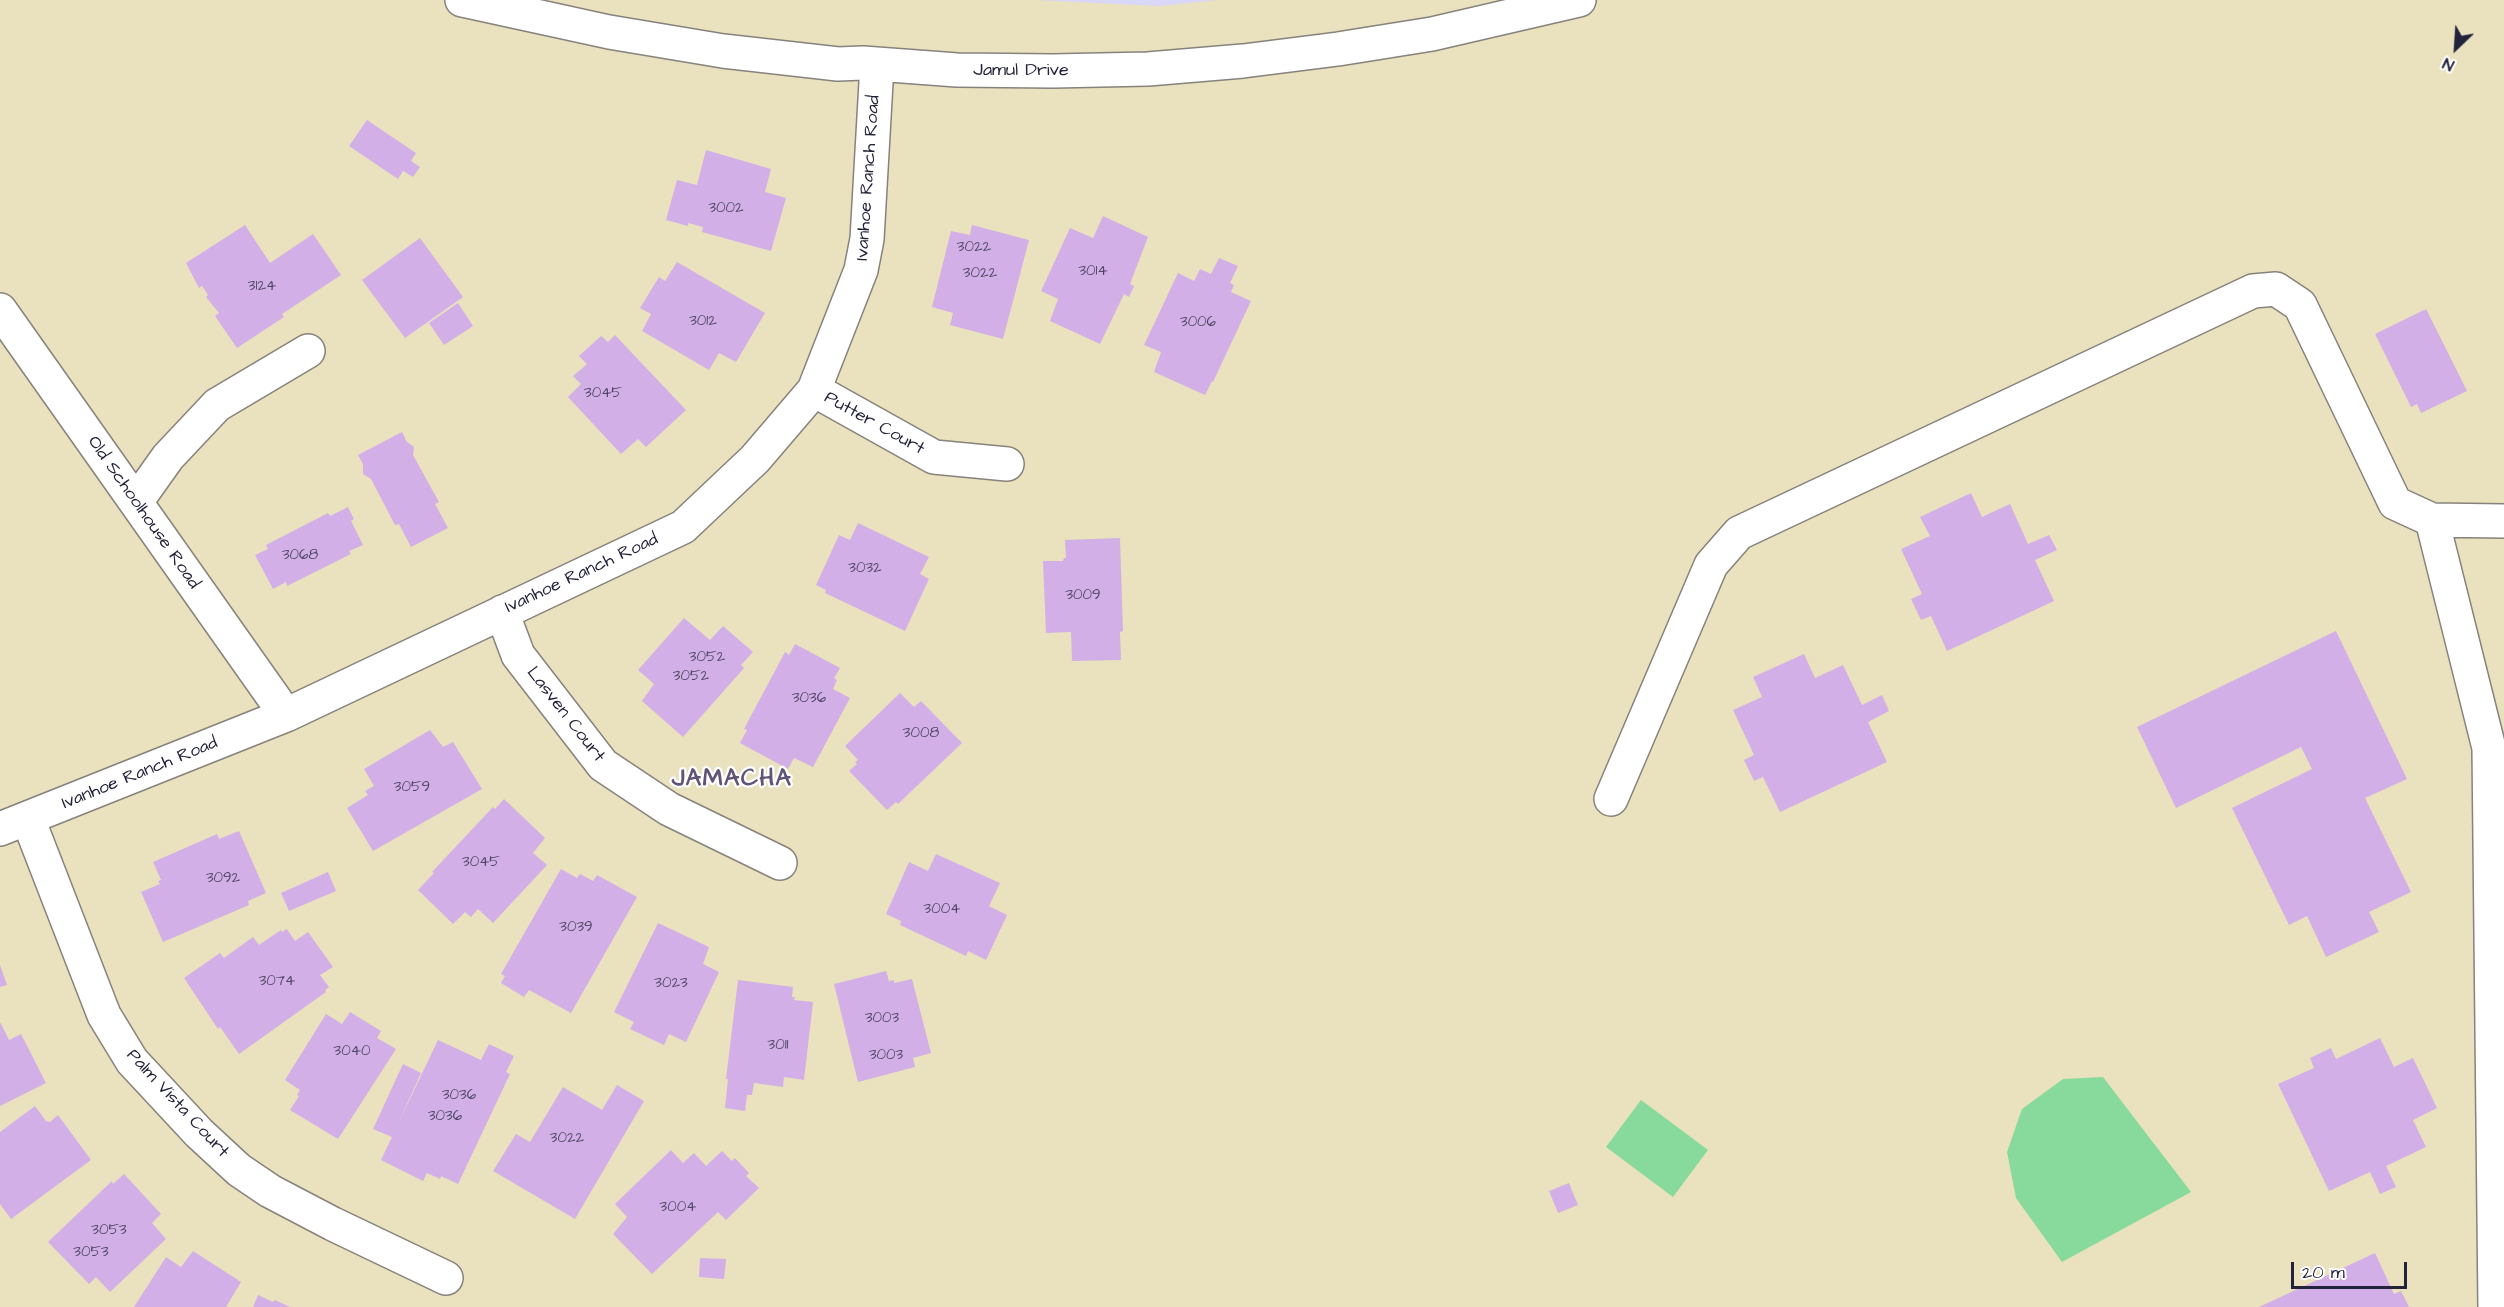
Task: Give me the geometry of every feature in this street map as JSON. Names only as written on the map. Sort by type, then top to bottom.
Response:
[{"type":"street","name":"Jamul Drive","points":[[462,0],[609,32],[723,51],[838,64],[957,70],[1053,71],[1148,69],[1243,61],[1338,49],[1432,34],[1579,0]]},
{"type":"street","name":"Ivanhoe Ranch Road","points":[[14,824],[286,716],[682,527],[755,459],[814,390],[861,270],[867,239],[877,65]]},
{"type":"street","points":[[1611,799],[1711,565],[1739,533],[2253,291],[2276,289],[2300,305],[2395,502],[2432,520],[2504,521]]},
{"type":"street","name":"Old Schoolhouse Road","points":[[0,310],[286,716]]},
{"type":"street","points":[[136,502],[168,458],[217,405],[308,351]]},
{"type":"street","name":"Putter Court","points":[[814,390],[934,458],[1006,464]]},
{"type":"street","points":[[2432,520],[2489,748],[2495,1307]]},
{"type":"street","name":"Lasven Court","points":[[502,612],[518,655],[603,765],[669,809],[780,863]]},
{"type":"street","name":"Palm Vista Court","points":[[14,824],[104,1015],[132,1061],[199,1133],[239,1170],[270,1191],[446,1278]]},
{"type":"shaded area","points":[[1036,0],[1218,0],[1159,6]]},
{"type":"green space","points":[[2103,1077],[2191,1192],[2062,1262],[2016,1198],[2007,1152],[2022,1109],[2063,1079]]},
{"type":"green space","points":[[1641,1100],[1708,1150],[1673,1197],[1606,1147]]},
{"type":"building","points":[[367,120],[416,153],[411,161],[420,167],[413,177],[403,171],[398,179],[349,146]]},
{"type":"building","points":[[706,150],[771,169],[765,192],[786,198],[771,251],[702,232],[703,227],[688,223],[688,226],[666,220],[677,180],[697,185]]},
{"type":"building","points":[[1103,216],[1148,237],[1130,284],[1134,286],[1129,297],[1124,294],[1100,344],[1050,321],[1058,299],[1041,291],[1070,228],[1093,238]]},
{"type":"building","points":[[245,225],[270,263],[313,234],[341,275],[282,314],[284,317],[237,348],[215,316],[219,313],[206,297],[208,295],[202,286],[199,288],[186,263]]},
{"type":"building","points":[[972,225],[1029,240],[1003,339],[950,325],[953,313],[932,307],[951,231],[970,235]]},
{"type":"building","points":[[420,238],[463,297],[405,338],[362,280]]},
{"type":"building","points":[[1219,258],[1238,266],[1230,283],[1234,285],[1231,292],[1251,301],[1205,395],[1154,372],[1161,352],[1144,345],[1178,273],[1194,281],[1200,269],[1211,274]]},
{"type":"building","points":[[677,262],[765,313],[736,362],[719,353],[709,370],[642,331],[651,314],[640,308],[659,277],[665,281]]},
{"type":"building","points":[[458,303],[473,326],[444,345],[429,323]]},
{"type":"building","points":[[2426,309],[2467,391],[2421,413],[2417,404],[2411,407],[2375,334]]},
{"type":"building","points":[[615,335],[686,410],[646,447],[638,439],[621,454],[568,397],[581,384],[573,376],[587,364],[579,356],[601,336],[608,342]]},
{"type":"building","points":[[402,432],[407,442],[414,447],[413,455],[439,502],[435,504],[448,528],[411,547],[399,524],[395,525],[371,479],[363,474],[363,464],[358,455]]},
{"type":"building","points":[[1971,493],[1982,517],[2010,504],[2028,544],[2049,535],[2057,550],[2035,560],[2054,601],[1947,651],[1931,616],[1921,620],[1911,599],[1922,594],[1901,549],[1930,536],[1920,517]]},
{"type":"building","points":[[348,507],[354,519],[351,521],[363,545],[349,551],[351,554],[287,586],[286,582],[273,589],[255,555],[268,549],[266,545],[328,513],[330,516]]},
{"type":"building","points":[[858,523],[929,557],[920,574],[929,579],[905,631],[825,593],[826,590],[816,585],[839,535],[850,540]]},
{"type":"building","points":[[1120,538],[1123,631],[1120,632],[1121,660],[1072,661],[1071,632],[1046,633],[1043,561],[1063,561],[1066,558],[1065,540]]},
{"type":"building","points":[[684,618],[710,640],[723,626],[753,652],[741,665],[744,668],[683,737],[642,701],[654,684],[638,670]]},
{"type":"building","points":[[2336,631],[2407,779],[2365,798],[2411,892],[2369,912],[2379,932],[2326,957],[2307,916],[2289,925],[2232,808],[2312,769],[2301,747],[2176,808],[2137,727]]},
{"type":"building","points":[[795,644],[840,668],[834,678],[837,680],[833,689],[850,698],[813,767],[794,758],[788,769],[740,743],[747,730],[744,729],[785,652],[789,655]]},
{"type":"building","points":[[1804,654],[1815,678],[1843,665],[1862,705],[1882,695],[1889,711],[1868,722],[1887,762],[1780,812],[1763,777],[1754,781],[1744,760],[1754,755],[1733,710],[1762,697],[1753,677]]},
{"type":"building","points":[[900,693],[914,707],[921,701],[962,743],[898,804],[896,802],[887,810],[849,771],[858,760],[845,746]]},
{"type":"building","points":[[430,730],[443,747],[453,742],[482,789],[373,851],[347,808],[368,795],[365,791],[374,786],[364,769]]},
{"type":"building","points":[[504,799],[545,838],[533,853],[547,865],[493,923],[478,909],[471,917],[465,912],[453,924],[418,890],[493,807],[495,809]]},
{"type":"building","points":[[239,831],[266,893],[248,901],[249,905],[163,942],[141,892],[160,884],[158,881],[161,880],[153,862],[217,834],[219,839]]},
{"type":"building","points":[[936,854],[1000,883],[989,906],[1007,915],[986,960],[968,951],[966,956],[900,925],[901,921],[886,914],[909,862],[928,871]]},
{"type":"building","points":[[561,869],[577,878],[580,874],[593,881],[597,875],[637,897],[571,1013],[529,990],[524,997],[501,983],[505,976],[501,974]]},
{"type":"building","points":[[328,872],[336,891],[289,911],[281,893]]},
{"type":"building","points":[[658,923],[709,947],[703,964],[719,972],[686,1042],[669,1034],[664,1045],[630,1029],[634,1022],[614,1012]]},
{"type":"building","points":[[287,929],[295,941],[308,932],[333,967],[320,975],[329,987],[325,990],[326,992],[239,1054],[220,1027],[218,1029],[184,978],[220,953],[224,958],[253,937],[259,945],[281,930],[282,932]]},
{"type":"building","points":[[0,965],[7,985],[0,987]]},
{"type":"building","points":[[886,971],[889,981],[894,980],[894,983],[912,979],[931,1053],[913,1058],[915,1067],[858,1082],[834,984]]},
{"type":"building","points":[[738,980],[793,987],[794,1000],[813,1002],[804,1080],[784,1077],[783,1087],[754,1083],[752,1095],[747,1095],[745,1111],[725,1108],[728,1079],[726,1079]]},
{"type":"building","points":[[350,1012],[381,1031],[377,1038],[396,1049],[338,1139],[290,1110],[300,1090],[285,1080],[326,1014],[342,1024]]},
{"type":"building","points":[[0,1022],[9,1040],[21,1034],[46,1083],[0,1106]]},
{"type":"building","points":[[2380,1038],[2394,1067],[2413,1058],[2437,1108],[2413,1120],[2426,1147],[2386,1166],[2396,1187],[2380,1194],[2370,1172],[2329,1191],[2278,1084],[2314,1068],[2310,1058],[2331,1048],[2336,1059]]},
{"type":"building","points":[[438,1040],[481,1060],[489,1044],[514,1056],[506,1072],[510,1074],[458,1184],[441,1176],[440,1179],[427,1173],[423,1181],[381,1160],[392,1137],[373,1129],[403,1064],[421,1073],[397,1126]]},
{"type":"building","points":[[617,1085],[644,1101],[575,1219],[493,1171],[516,1134],[530,1142],[563,1087],[602,1110]]},
{"type":"building","points":[[35,1106],[46,1121],[50,1122],[58,1115],[91,1160],[11,1219],[0,1204],[0,1132]]},
{"type":"building","points":[[671,1150],[683,1163],[694,1153],[706,1166],[722,1151],[732,1161],[735,1158],[749,1173],[746,1176],[759,1188],[726,1220],[718,1212],[652,1274],[613,1234],[627,1217],[615,1204]]},
{"type":"building","points":[[124,1174],[161,1214],[152,1223],[166,1239],[110,1292],[96,1277],[89,1284],[48,1242],[112,1181],[113,1184]]},
{"type":"building","points":[[1569,1183],[1578,1205],[1558,1213],[1549,1191]]},
{"type":"building","points":[[193,1251],[241,1282],[226,1307],[134,1307],[166,1257],[181,1267]]},
{"type":"building","points":[[2375,1253],[2394,1294],[2401,1291],[2409,1307],[2259,1307]]},
{"type":"building","points":[[700,1258],[726,1259],[724,1279],[699,1277]]},
{"type":"building","points":[[258,1295],[273,1302],[275,1300],[290,1307],[253,1307]]},
{"type":"district","name":"JAMACHA","points":[[732,780]]}]
